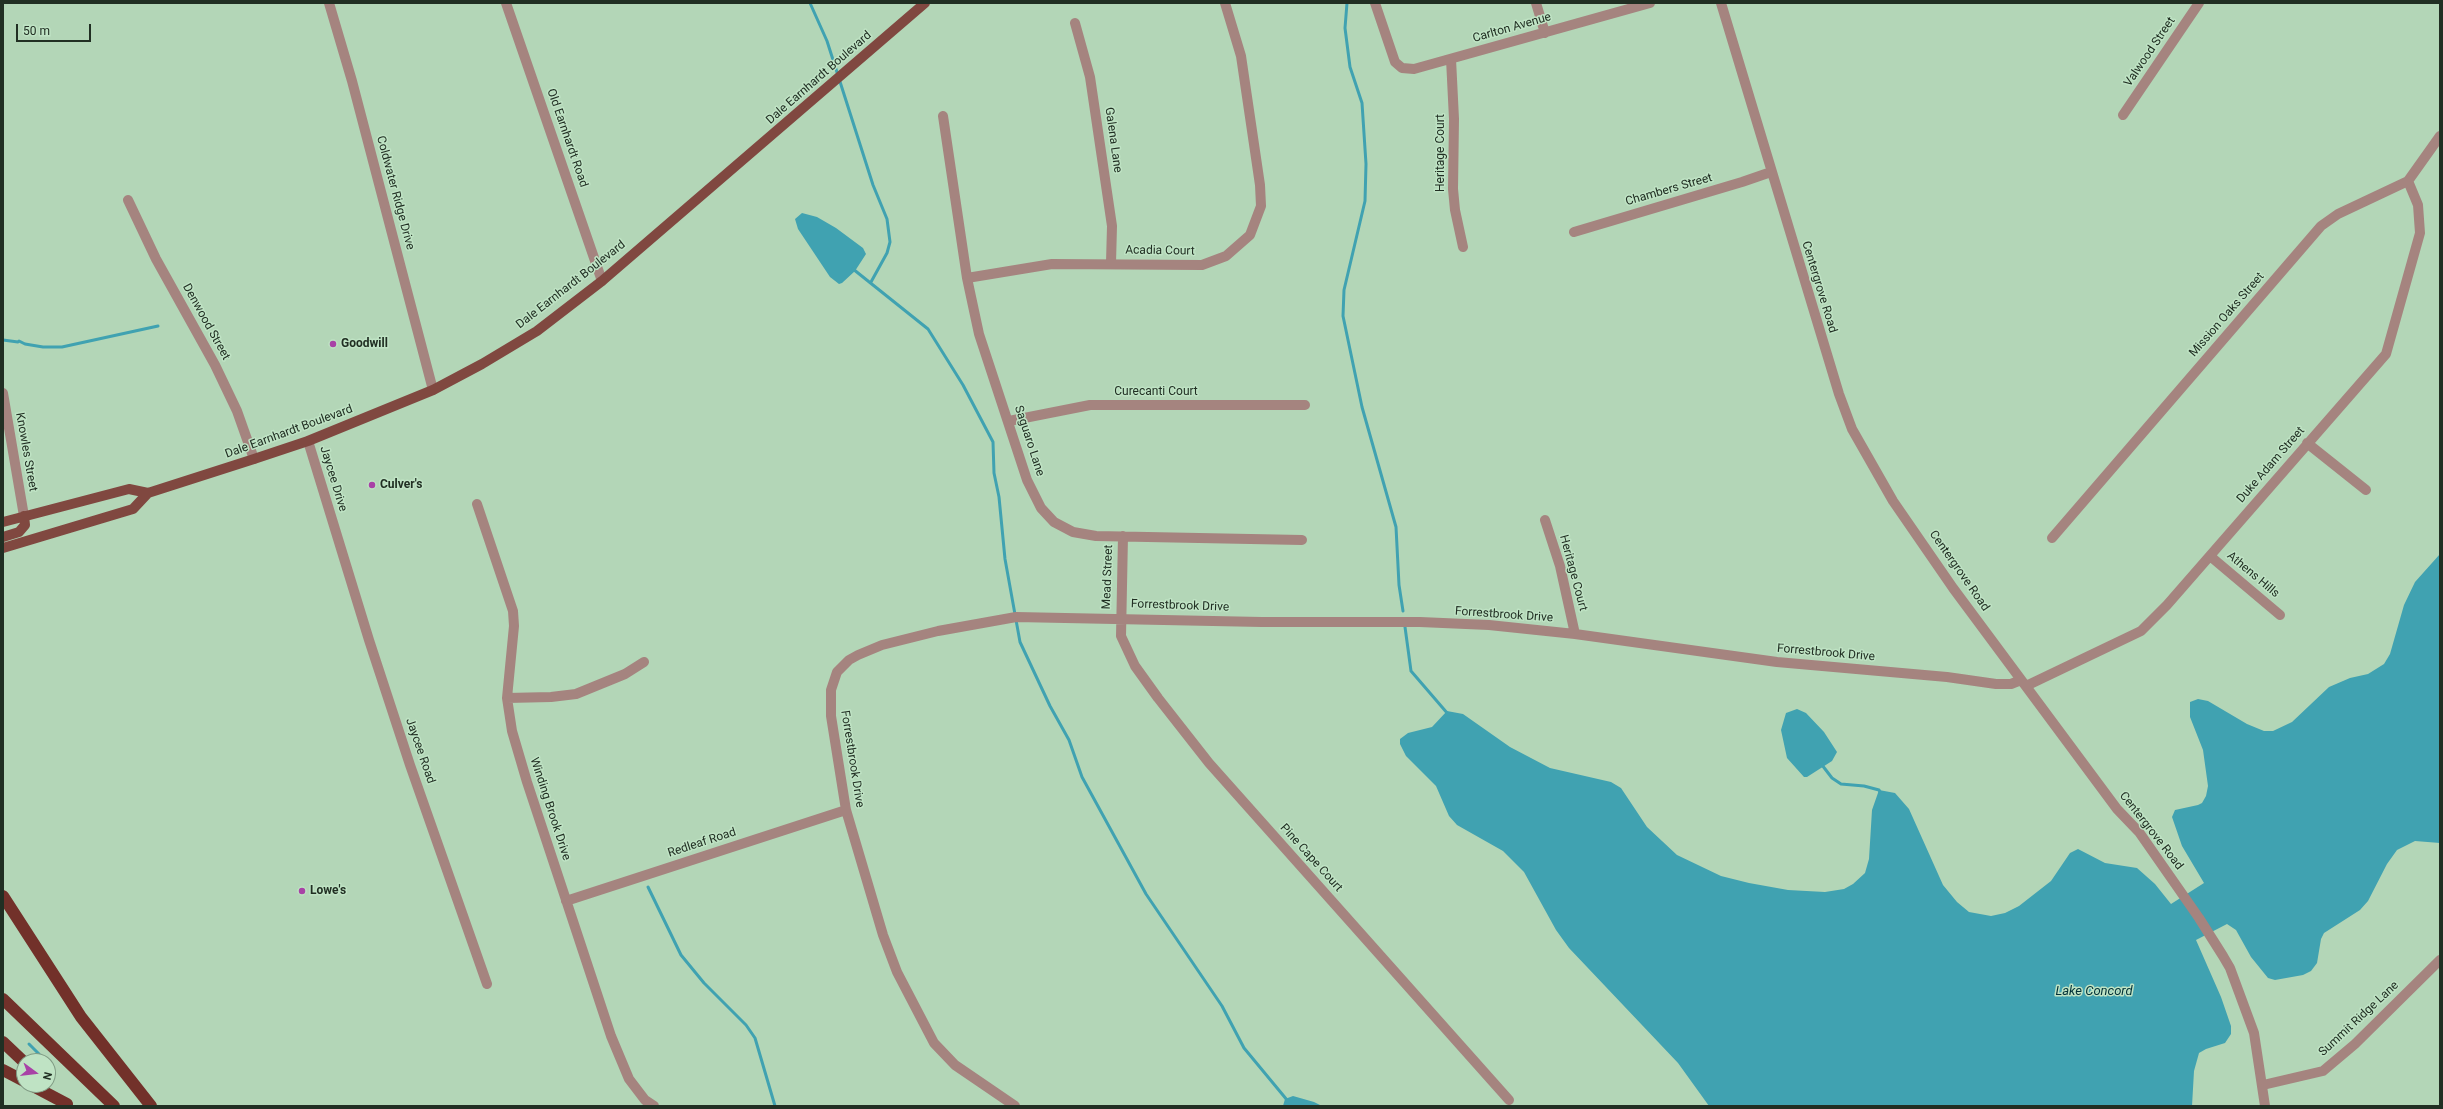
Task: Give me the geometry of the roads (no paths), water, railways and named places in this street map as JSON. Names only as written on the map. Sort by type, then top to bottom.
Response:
[{"type":"highway","points":[[3,896],[81,1017],[151,1106]]},
{"type":"highway","points":[[3,999],[114,1106]]},
{"type":"highway","points":[[3,1042],[16,1054]]},
{"type":"highway","points":[[3,1070],[16,1077]]},
{"type":"highway","points":[[46,1093],[68,1105]]},
{"type":"highway","points":[[55,1093],[68,1105]]},
{"type":"main road","name":"Dale Earnhardt Boulevard","points":[[3,548],[133,509],[148,493],[308,441],[433,390],[537,331],[602,281],[925,3]]},
{"type":"main road","name":"Dale Earnhardt Boulevard","points":[[3,522],[129,489],[148,493]]},
{"type":"main road","points":[[3,537],[19,532],[25,526],[24,516]]},
{"type":"street","name":"Coldwater Ridge Drive","points":[[329,3],[354,88],[433,390]]},
{"type":"street","name":"Old Earnhardt Road","points":[[506,3],[602,281]]},
{"type":"street","name":"Acadia Court","points":[[967,278],[1052,264],[1112,263],[1202,265],[1226,256],[1250,235],[1261,206],[1260,185],[1241,56],[1225,3]]},
{"type":"street","name":"Carlton Avenue","points":[[1375,3],[1391,54],[1395,62],[1402,68],[1414,69],[1650,3]]},
{"type":"street","points":[[1536,3],[1545,33]]},
{"type":"street","name":"Centergrove Road","points":[[1721,3],[1839,394],[1852,429],[1894,501],[1953,588],[2117,810],[2139,832],[2199,918],[2230,968],[2254,1033],[2265,1106]]},
{"type":"street","name":"Valwood Street","points":[[2122,115],[2194,4]]},
{"type":"street","name":"Galena Lane","points":[[1074,23],[1090,77],[1112,226],[1112,263]]},
{"type":"street","name":"Heritage Court","points":[[1451,59],[1455,143],[1452,189],[1454,210],[1463,247]]},
{"type":"street","name":"Saguaro Lane","points":[[943,116],[967,278],[979,334],[1009,421],[1027,480],[1041,508],[1054,522],[1073,532],[1096,536],[1302,540]]},
{"type":"street","name":"Mission Oaks Street","points":[[2052,538],[2321,226],[2338,214],[2408,181],[2440,136]]},
{"type":"street","name":"Chambers Street","points":[[1574,232],[1771,172]]},
{"type":"street","name":"Duke Adam Street","points":[[2024,683],[2141,631],[2210,556],[2386,354],[2420,232],[2418,205],[2408,181]]},
{"type":"street","name":"Denwood Street","points":[[128,200],[156,259],[216,365],[237,411],[254,459]]},
{"type":"street","name":"Knowles Street","points":[[3,393],[24,516]]},
{"type":"street","name":"Curecanti Court","points":[[1009,421],[1090,405],[1305,405]]},
{"type":"street","name":"Jaycee Drive","points":[[308,441],[333,525]]},
{"type":"street","points":[[2307,443],[2366,490]]},
{"type":"street","name":"Winding Brook Drive","points":[[477,504],[513,611],[514,626],[507,698],[512,731],[527,782],[611,1036],[629,1079],[645,1100],[654,1106]]},
{"type":"street","name":"Heritage Court","points":[[1545,520],[1560,566],[1575,634]]},
{"type":"street","name":"Jaycee Road","points":[[333,525],[410,765],[487,984]]},
{"type":"street","name":"Mead Street","points":[[1120,618],[1123,536]]},
{"type":"street","name":"Athens Hills","points":[[2210,556],[2280,615]]},
{"type":"street","name":"Forrestbrook Drive","points":[[1015,1106],[955,1064],[934,1043],[925,1028],[897,972],[883,935],[846,810],[831,716],[831,690],[837,672],[849,660],[882,645],[991,620],[1046,616],[1262,622],[1420,622],[1489,625],[1575,634],[1777,662],[1947,677],[1996,684],[2024,683]]},
{"type":"street","name":"Pine Cape Court","points":[[1120,618],[1121,636],[1126,650],[1181,729],[1509,1100]]},
{"type":"street","points":[[507,698],[551,698],[576,694],[625,674],[644,662]]},
{"type":"street","name":"Redleaf Road","points":[[566,901],[846,810]]},
{"type":"street","name":"Summit Ridge Lane","points":[[2263,1085],[2323,1071],[2355,1044],[2440,960]]},
{"type":"water","points":[[802,213],[817,217],[836,228],[863,248],[866,254],[855,271],[842,283],[839,284],[830,277],[798,229],[795,219]]},
{"type":"water","name":"Lake Concord","points":[[2440,554],[2440,843],[2415,841],[2397,850],[2387,864],[2368,901],[2360,910],[2324,933],[2321,939],[2317,963],[2311,971],[2303,975],[2275,980],[2268,978],[2251,957],[2236,930],[2227,924],[2196,940],[2221,997],[2231,1026],[2231,1034],[2225,1043],[2206,1049],[2199,1053],[2194,1071],[2192,1106],[1709,1106],[1678,1063],[1569,948],[1556,930],[1524,872],[1503,851],[1457,825],[1449,816],[1436,786],[1406,756],[1400,744],[1400,739],[1408,733],[1432,727],[1447,711],[1463,714],[1510,747],[1550,768],[1611,782],[1621,788],[1647,827],[1677,855],[1721,876],[1749,883],[1788,890],[1825,892],[1844,889],[1853,884],[1865,873],[1869,859],[1872,810],[1879,790],[1895,793],[1909,809],[1943,885],[1957,902],[1969,912],[1991,916],[2005,913],[2019,906],[2051,881],[2070,853],[2078,849],[2105,863],[2137,868],[2155,884],[2171,904],[2204,883],[2182,846],[2172,817],[2175,810],[2202,803],[2206,796],[2208,786],[2203,750],[2190,717],[2190,702],[2198,699],[2208,701],[2247,724],[2264,731],[2273,731],[2292,722],[2329,687],[2350,678],[2368,674],[2384,664],[2390,654],[2404,605],[2415,582]]},
{"type":"water","points":[[1797,709],[1806,713],[1824,732],[1837,752],[1832,761],[1807,777],[1804,777],[1787,758],[1781,730],[1786,713]]},
{"type":"water","points":[[1293,1096],[1322,1106],[1283,1106],[1285,1099]]},
{"type":"waterway","points":[[810,3],[827,41],[873,185],[887,219],[890,242],[887,253],[871,282]]},
{"type":"waterway","points":[[1347,3],[1345,28],[1350,67],[1362,103],[1366,164],[1365,201],[1344,290],[1343,316],[1362,407],[1396,527],[1399,585],[1403,611]]},
{"type":"waterway","points":[[853,269],[928,329],[963,385],[993,442],[994,473],[999,497],[1005,559],[1020,642],[1050,706],[1069,740],[1082,777],[1146,894],[1222,1006],[1244,1048],[1292,1106]]},
{"type":"waterway","points":[[3,340],[19,341],[25,344],[43,347],[62,347],[158,326]]},
{"type":"waterway","points":[[1405,627],[1411,671],[1448,714]]},
{"type":"waterway","points":[[1822,765],[1832,778],[1841,784],[1864,786],[1879,790],[1880,792]]},
{"type":"waterway","points":[[648,887],[681,955],[704,983],[746,1025],[755,1038],[775,1106]]},
{"type":"waterway","points":[[29,1044],[38,1053]]},
{"type":"place","name":"Goodwill","points":[[333,344]]},
{"type":"place","name":"Culver's","points":[[372,485]]},
{"type":"place","name":"Lowe's","points":[[302,891]]}]
